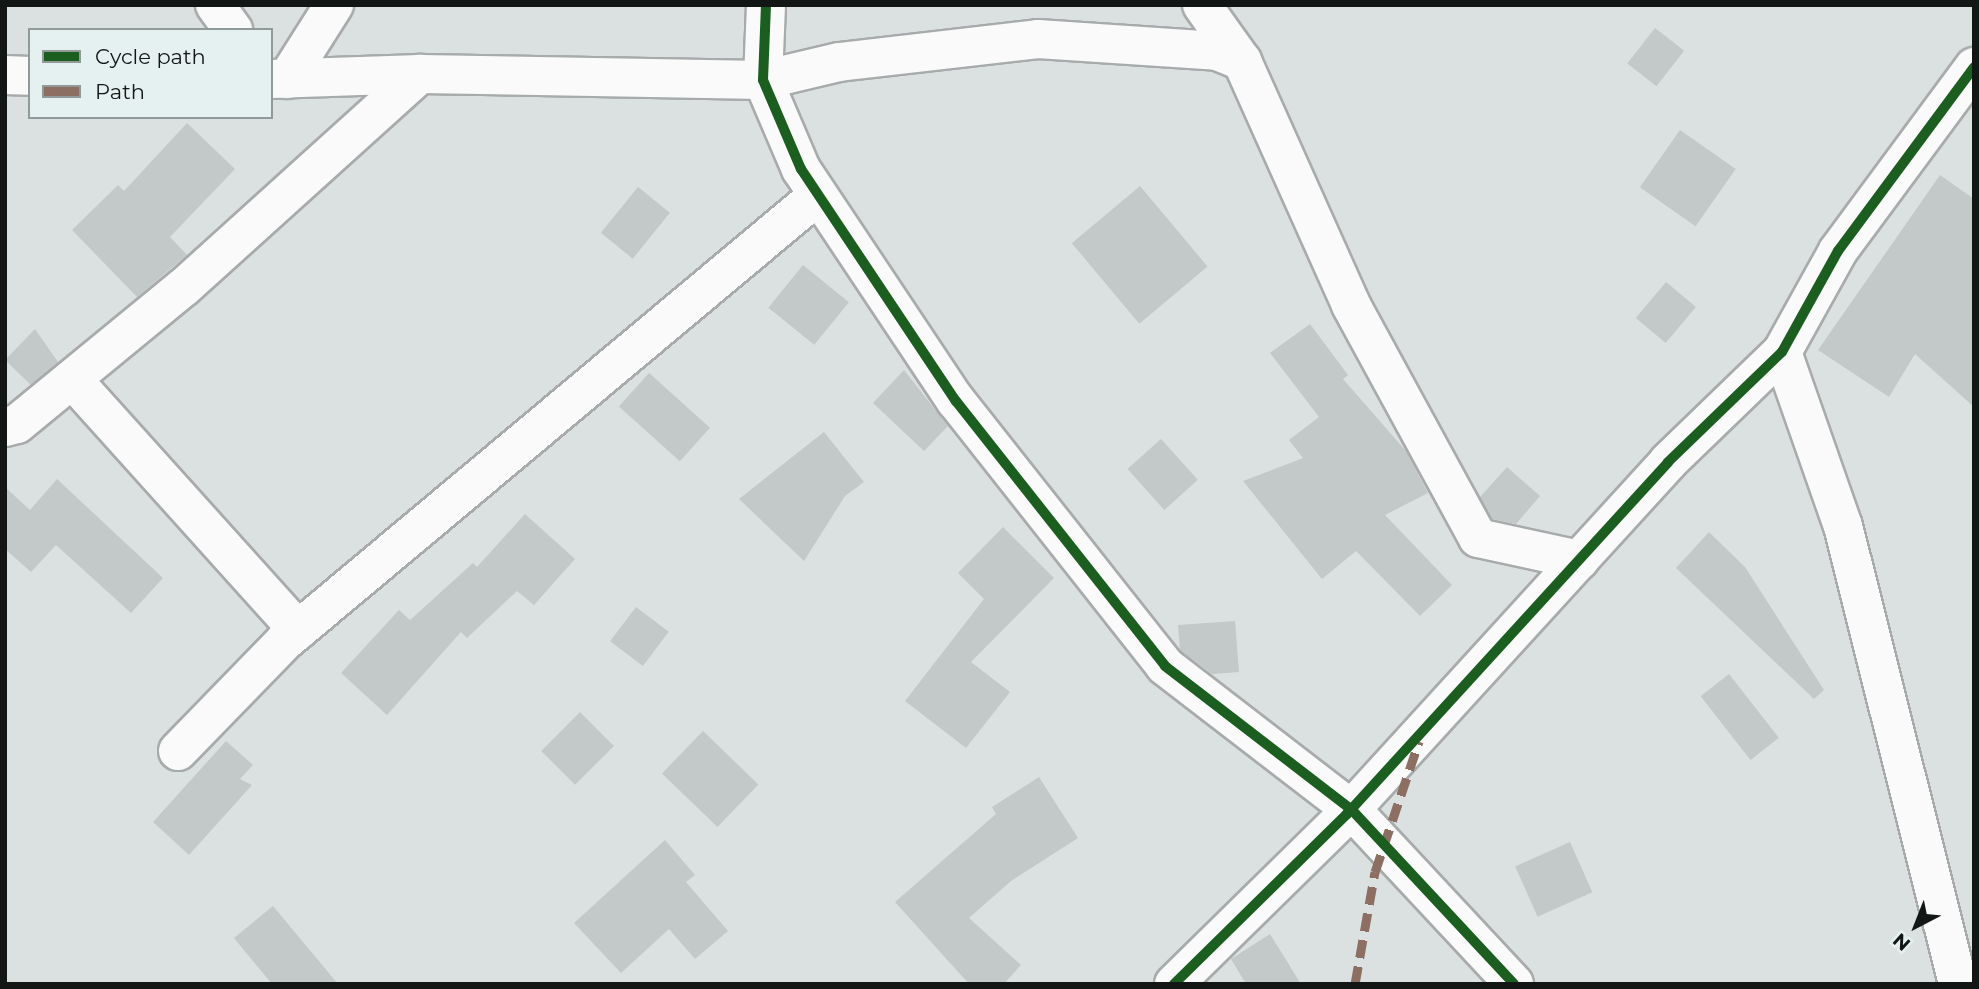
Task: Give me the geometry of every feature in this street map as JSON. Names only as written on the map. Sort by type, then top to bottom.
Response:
[{"type":"street","points":[[215,5],[232,28]]},
{"type":"street","points":[[279,79],[334,5]]},
{"type":"street","points":[[766,5],[763,80],[817,195],[956,401],[1165,666],[1351,809],[1514,984]]},
{"type":"street","points":[[1202,5],[1242,61],[1350,305],[1478,538],[1580,560]]},
{"type":"street","points":[[279,79],[420,74],[763,80],[839,62],[1038,39],[1217,51],[1242,61]]},
{"type":"street","points":[[1174,984],[1351,809],[1720,408],[1782,352],[1839,251],[1974,67]]},
{"type":"street","points":[[5,427],[72,379],[184,287],[420,74]]},
{"type":"street","points":[[5,75],[28,76]]},
{"type":"street","points":[[178,751],[298,630],[817,195]]},
{"type":"street","points":[[1782,352],[1843,526],[1958,984]]},
{"type":"street","points":[[72,379],[298,630]]},
{"type":"building","points":[[1655,28],[1684,51],[1656,86],[1627,63]]},
{"type":"building","points":[[187,123],[235,169],[170,237],[187,255],[137,297],[72,230],[118,185],[124,191]]},
{"type":"building","points":[[1680,130],[1736,169],[1696,226],[1640,187]]},
{"type":"building","points":[[1940,175],[1974,199],[1974,407],[1915,354],[1889,397],[1818,350]]},
{"type":"building","points":[[1140,186],[1207,266],[1139,324],[1072,243]]},
{"type":"building","points":[[638,187],[670,213],[633,259],[601,233]]},
{"type":"building","points":[[803,265],[849,302],[814,345],[768,308]]},
{"type":"building","points":[[1666,282],[1696,307],[1666,343],[1636,318]]},
{"type":"building","points":[[1310,324],[1348,375],[1343,379],[1406,451],[1428,493],[1385,515],[1452,585],[1420,616],[1356,551],[1322,579],[1243,481],[1303,458],[1289,440],[1319,417],[1270,353]]},
{"type":"building","points":[[35,329],[58,362],[31,385],[5,360]]},
{"type":"building","points":[[904,370],[948,426],[924,451],[873,403]]},
{"type":"building","points":[[649,373],[710,428],[680,461],[619,406]]},
{"type":"building","points":[[824,432],[864,482],[845,496],[804,561],[739,499]]},
{"type":"building","points":[[1161,439],[1198,480],[1164,510],[1128,469]]},
{"type":"building","points":[[1507,467],[1540,496],[1516,524],[1492,519],[1480,497]]},
{"type":"building","points":[[57,479],[163,578],[131,613],[56,545],[31,572],[5,549],[5,487],[30,510]]},
{"type":"building","points":[[525,514],[575,559],[534,605],[517,591],[467,638],[461,632],[387,715],[341,673],[399,610],[410,620],[473,563],[477,567]]},
{"type":"building","points":[[1003,527],[1054,578],[971,662],[1010,692],[966,748],[905,701],[984,599],[958,573]]},
{"type":"building","points":[[1709,532],[1745,567],[1824,690],[1814,699],[1676,568]]},
{"type":"building","points":[[636,607],[669,632],[643,666],[610,641]]},
{"type":"building","points":[[1235,621],[1239,672],[1212,674],[1180,650],[1178,625]]},
{"type":"building","points":[[1729,674],[1779,738],[1751,760],[1701,696]]},
{"type":"building","points":[[580,712],[614,746],[575,785],[541,751]]},
{"type":"building","points":[[703,731],[758,784],[717,827],[662,773]]},
{"type":"building","points":[[226,741],[253,765],[240,779],[252,785],[189,855],[153,822]]},
{"type":"building","points":[[1039,777],[1078,838],[1011,881],[969,918],[1021,965],[1004,984],[969,984],[895,902],[996,814],[992,807]]},
{"type":"building","points":[[665,840],[695,875],[686,882],[728,931],[695,959],[669,929],[621,973],[574,923]]},
{"type":"building","points":[[1570,842],[1592,892],[1538,917],[1515,866]]},
{"type":"building","points":[[273,906],[338,984],[272,984],[234,938]]},
{"type":"building","points":[[1270,934],[1301,984],[1246,984],[1231,959]]},
{"type":"marked path","points":[[1355,984],[1375,872],[1419,741]]},
{"type":"cycle path","points":[[766,5],[763,80],[801,169],[956,401],[1165,666],[1351,809],[1514,984]]},
{"type":"cycle path","points":[[1174,984],[1347,814],[1668,462],[1782,352],[1838,251],[1974,67]]}]
